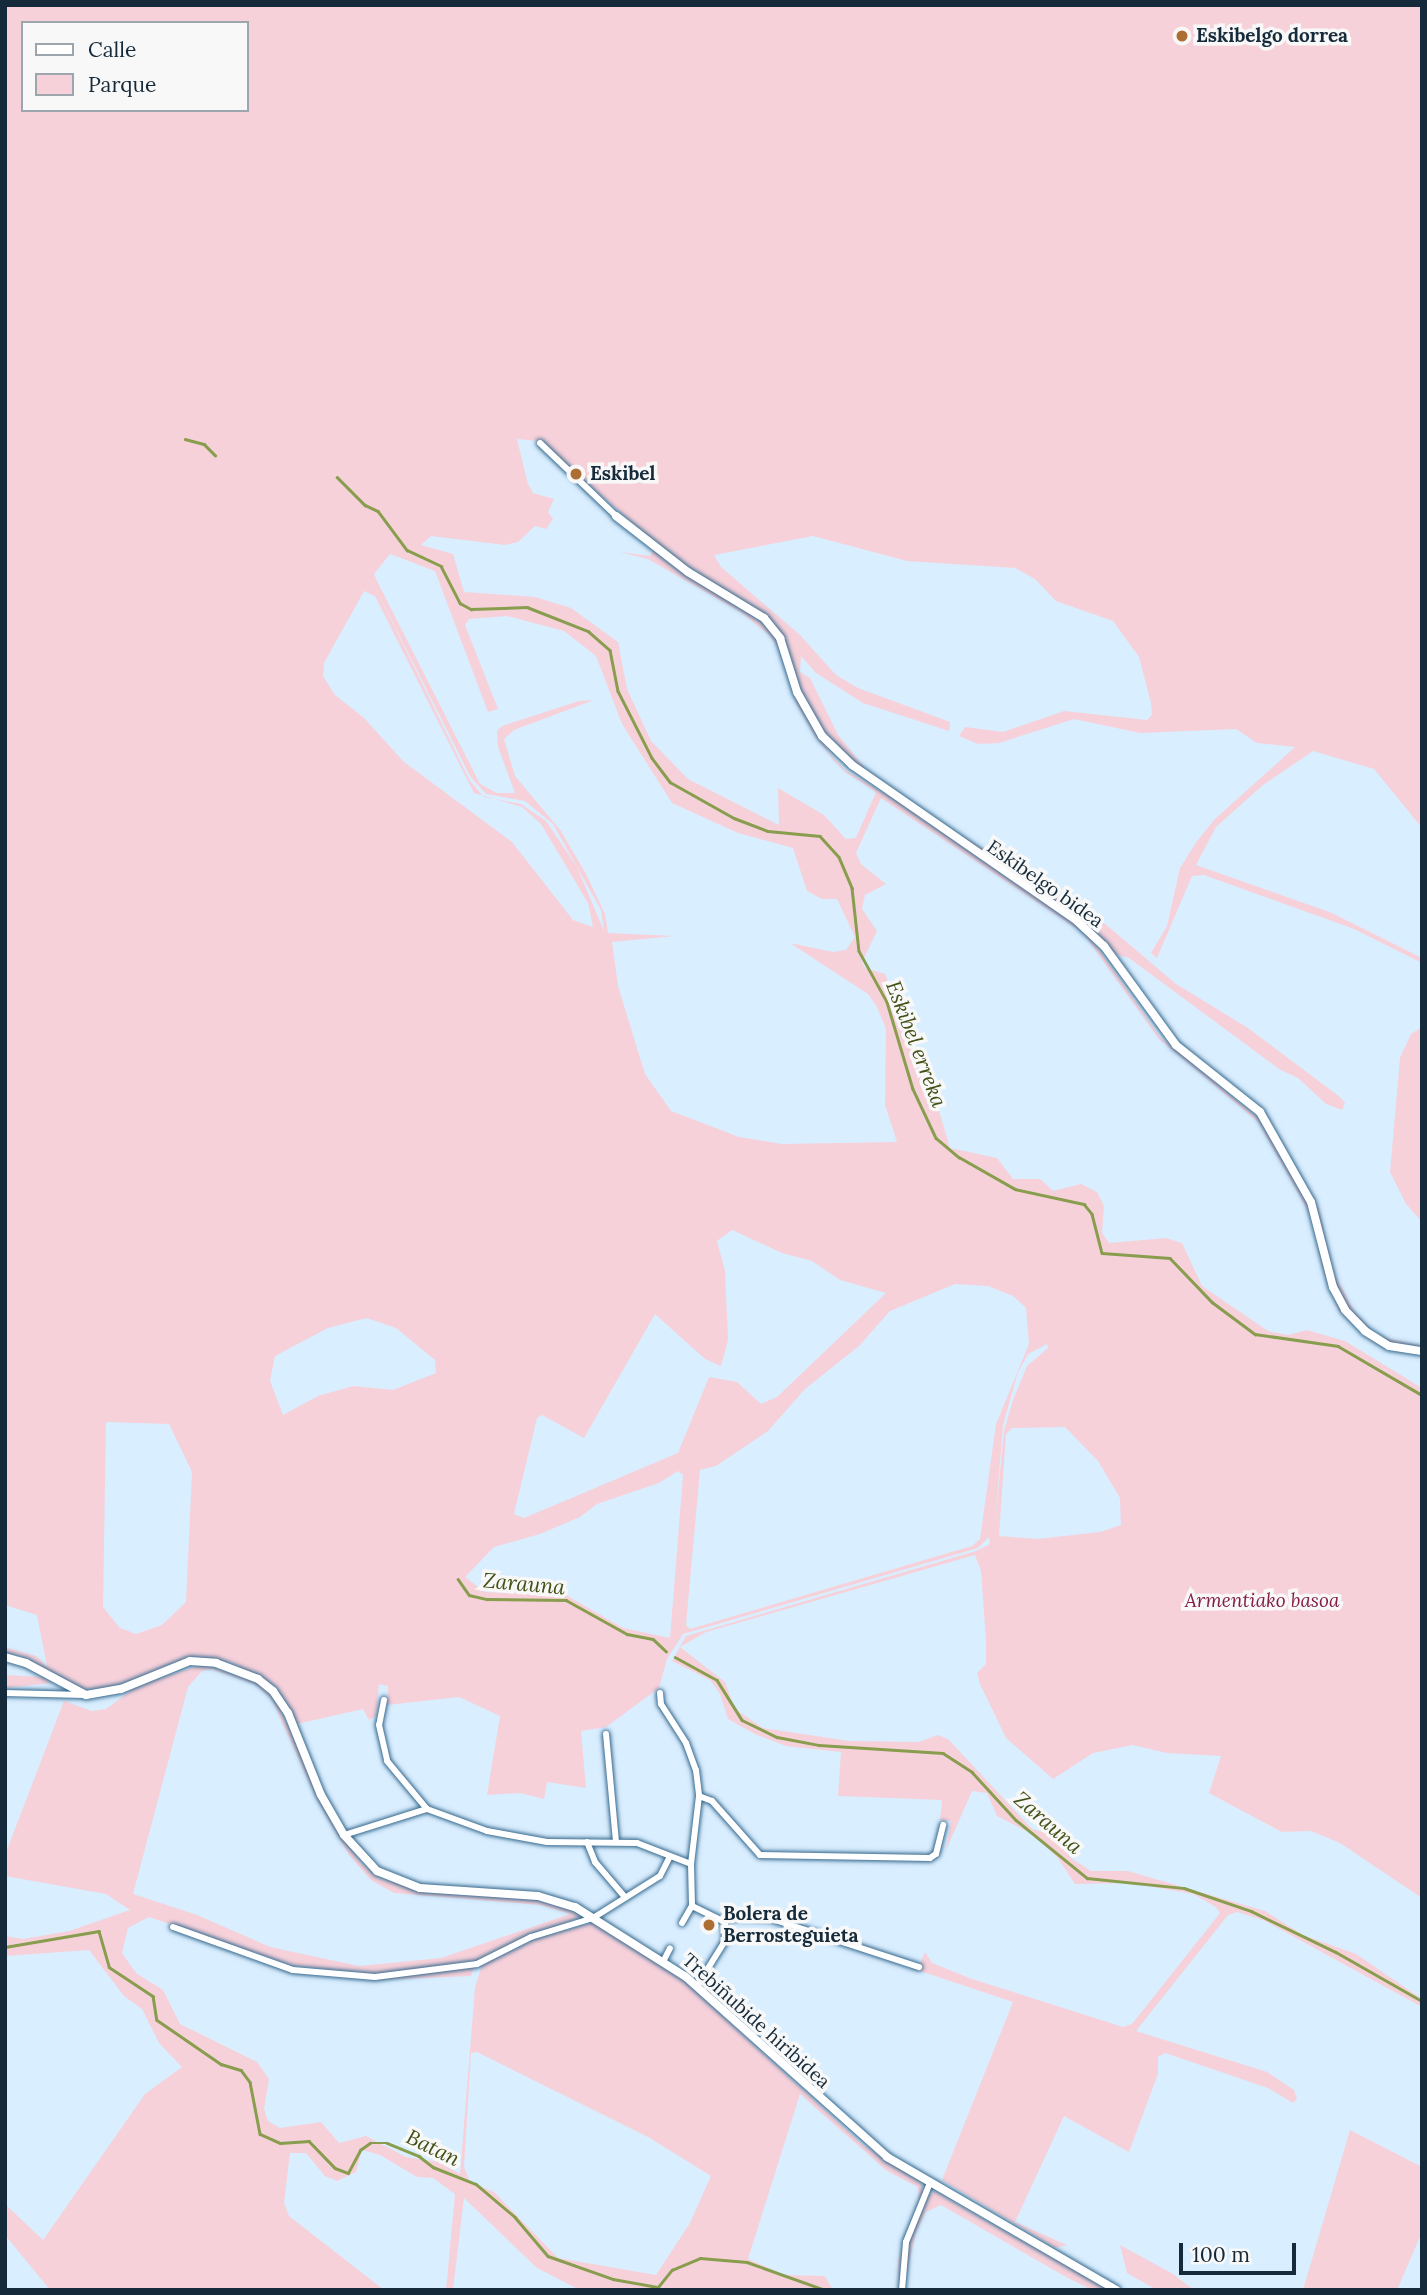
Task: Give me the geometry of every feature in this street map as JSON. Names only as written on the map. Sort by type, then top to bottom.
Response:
[{"type":"street","points":[[540,443],[616,516]]},
{"type":"street","name":"Eskibelgo bidea","points":[[616,516],[688,572],[764,618],[780,638],[797,692],[822,736],[852,765],[1077,920],[1104,946],[1176,1045],[1260,1112],[1311,1202],[1333,1287],[1345,1310],[1365,1331],[1390,1346],[1422,1351]]},
{"type":"street","points":[[5,1657],[26,1663],[86,1695]]},
{"type":"street","name":"Trebiñubide hiribidea","points":[[86,1695],[121,1689],[190,1661],[216,1663],[258,1679],[273,1691],[288,1713],[321,1795],[344,1835],[367,1863],[405,1884],[538,1896],[563,1902],[593,1918],[664,1960],[697,1986],[858,2136],[930,2183],[1116,2290]]},
{"type":"street","points":[[5,1693],[86,1695]]},
{"type":"street","points":[[660,1693],[661,1704],[686,1743],[699,1796],[691,1864],[692,1906],[682,1923]]},
{"type":"street","points":[[384,1700],[379,1725],[387,1761],[427,1809],[487,1831],[547,1842],[637,1843],[669,1858],[691,1864]]},
{"type":"street","points":[[606,1734],[617,1841]]},
{"type":"street","points":[[699,1796],[719,1808],[760,1854],[930,1857],[936,1854],[943,1825]]},
{"type":"street","points":[[344,1835],[427,1809]]},
{"type":"street","points":[[587,1842],[595,1862],[624,1896]]},
{"type":"street","points":[[173,1927],[293,1970],[375,1977],[477,1964],[531,1937],[593,1918],[624,1896],[660,1876],[669,1858]]},
{"type":"street","points":[[692,1906],[725,1922]]},
{"type":"street","points":[[725,1922],[732,1917],[769,1918],[919,1967]]},
{"type":"street","points":[[697,1986],[725,1941],[725,1922]]},
{"type":"street","points":[[664,1960],[670,1948]]},
{"type":"street","points":[[902,2290],[906,2242],[930,2183]]},
{"type":"green space","name":"Armentiako basoa","points":[[5,5],[1422,5],[1422,828],[1374,769],[1313,751],[1263,785],[1216,827],[1196,865],[1332,913],[1422,958],[1422,963],[1354,929],[1204,875],[1192,876],[1157,958],[1151,953],[1167,926],[1180,868],[1197,841],[1215,819],[1295,747],[1257,743],[1236,729],[1140,733],[1074,719],[999,743],[978,744],[959,736],[965,727],[1003,732],[1064,711],[1147,720],[1152,715],[1151,703],[1139,657],[1113,621],[1056,601],[1035,579],[1015,568],[907,561],[813,536],[714,555],[721,567],[800,635],[836,675],[858,688],[950,722],[949,731],[863,703],[816,673],[801,656],[800,672],[810,678],[838,735],[865,768],[942,824],[1090,911],[1176,984],[1248,1028],[1340,1097],[1345,1103],[1342,1110],[1326,1104],[1298,1078],[1279,1069],[1129,958],[1114,954],[1167,1034],[1258,1106],[1319,1208],[1333,1271],[1355,1312],[1378,1336],[1422,1346],[1422,1350],[1399,1347],[1373,1335],[1353,1315],[1333,1280],[1313,1203],[1263,1116],[1167,1038],[1101,943],[831,745],[805,705],[786,644],[766,616],[669,555],[539,441],[517,439],[528,484],[533,493],[554,499],[548,512],[553,519],[546,529],[535,526],[518,542],[505,545],[431,536],[421,545],[453,554],[464,592],[535,597],[571,608],[618,642],[627,689],[651,741],[688,779],[779,825],[778,788],[824,815],[846,839],[856,838],[876,792],[845,772],[834,761],[813,733],[796,703],[780,650],[769,635],[742,613],[648,559],[619,552],[650,556],[654,548],[763,622],[778,641],[804,714],[830,754],[845,770],[899,802],[1079,927],[1100,951],[1160,1037],[1258,1118],[1309,1204],[1328,1278],[1364,1334],[1382,1346],[1422,1354],[1384,1348],[1370,1340],[1339,1311],[1324,1275],[1312,1218],[1258,1122],[1159,1039],[1083,933],[881,798],[856,853],[861,864],[886,884],[865,895],[862,909],[877,931],[862,962],[865,968],[885,974],[915,1042],[915,1060],[933,1090],[950,1148],[997,1158],[1013,1179],[1040,1179],[1053,1191],[1081,1184],[1097,1192],[1104,1206],[1102,1233],[1109,1243],[1166,1238],[1182,1243],[1202,1286],[1268,1331],[1288,1335],[1307,1330],[1345,1341],[1422,1388],[1422,1898],[1340,1843],[1311,1831],[1282,1832],[1209,1793],[1221,1756],[1167,1753],[1133,1745],[1093,1753],[1053,1779],[1006,1738],[980,1684],[977,1673],[986,1664],[986,1641],[981,1571],[975,1555],[706,1632],[680,1647],[725,1682],[735,1709],[763,1728],[849,1741],[919,1742],[938,1735],[948,1739],[1032,1829],[1051,1834],[1072,1859],[1091,1871],[1128,1871],[1265,1911],[1303,1935],[1356,1954],[1422,1999],[1422,2007],[1263,1920],[1237,1912],[1228,1915],[1136,2031],[1267,2072],[1294,2090],[1297,2099],[1293,2103],[1268,2088],[1165,2053],[1158,2057],[1158,2074],[1129,2152],[1064,2116],[1015,2222],[1067,2245],[1055,2248],[942,2180],[1013,2002],[917,1970],[925,1952],[932,1963],[972,1979],[1123,2027],[1132,2024],[1220,1913],[1216,1907],[1193,1894],[1131,1883],[1075,1884],[1057,1857],[1030,1833],[997,1816],[987,1793],[972,1791],[946,1850],[951,1821],[940,1820],[942,1800],[838,1796],[841,1752],[786,1746],[755,1734],[728,1719],[720,1694],[710,1680],[672,1661],[686,1636],[976,1551],[990,1544],[989,1537],[978,1548],[683,1634],[667,1659],[659,1688],[606,1727],[581,1731],[586,1788],[547,1782],[544,1799],[520,1793],[487,1795],[500,1716],[459,1697],[387,1705],[388,1686],[379,1684],[376,1716],[369,1720],[363,1709],[297,1724],[276,1687],[230,1662],[189,1657],[119,1686],[97,1690],[79,1688],[21,1656],[5,1653],[5,1647],[36,1656],[47,1666],[37,1615],[5,1605]],"holes":[[[390,554],[435,571],[488,712],[498,709],[465,625],[469,619],[507,616],[564,631],[596,656],[622,724],[672,803],[738,833],[793,848],[807,891],[822,899],[837,899],[855,937],[846,950],[833,952],[790,943],[868,994],[877,1007],[886,1029],[885,1105],[897,1142],[782,1144],[739,1137],[671,1111],[645,1074],[618,986],[612,942],[674,936],[608,933],[605,914],[586,874],[561,831],[515,776],[504,739],[514,730],[594,700],[579,701],[502,726],[497,731],[498,747],[515,793],[497,793],[480,784],[374,574]],[[371,579],[470,776],[486,794],[525,801],[553,824],[577,867],[546,821],[521,804],[495,799],[522,807],[541,824],[588,903],[593,927],[573,920],[512,842],[404,762],[364,718],[335,695],[323,676],[324,663],[364,591],[375,596],[474,793],[483,796],[470,781]],[[577,867],[601,910],[604,931]],[[732,1230],[782,1253],[812,1261],[840,1280],[886,1293],[777,1397],[761,1404],[737,1382],[709,1377],[678,1453],[524,1518],[514,1514],[537,1418],[542,1415],[584,1438],[655,1314],[705,1359],[721,1366],[728,1340],[725,1271],[717,1241]],[[955,1284],[988,1286],[1013,1296],[1026,1308],[1029,1344],[996,1424],[980,1539],[972,1546],[690,1629],[686,1625],[700,1470],[716,1466],[768,1431],[805,1389],[859,1346],[890,1311]],[[367,1318],[396,1328],[435,1360],[436,1373],[393,1390],[353,1386],[318,1396],[283,1415],[270,1381],[275,1356],[328,1328]],[[1047,1344],[1048,1348],[1027,1366],[1004,1431],[995,1524],[1003,1425],[1018,1372],[1028,1354]],[[106,1422],[169,1424],[192,1472],[186,1602],[162,1625],[136,1634],[120,1628],[103,1607]],[[1065,1427],[1098,1461],[1120,1498],[1121,1525],[1100,1532],[1037,1539],[999,1536],[1006,1434],[1012,1428]],[[678,1471],[683,1475],[670,1638],[623,1628],[566,1595],[485,1592],[465,1577],[494,1547],[540,1534],[580,1517],[597,1504],[659,1483]]]},
{"type":"green space","points":[[1422,1027],[1422,1222],[1406,1204],[1390,1172],[1400,1058],[1411,1034]]},
{"type":"green space","points":[[203,1664],[259,1684],[274,1697],[345,1841],[361,1863],[381,1879],[436,1893],[532,1898],[563,1906],[583,1917],[527,1936],[475,1961],[377,1974],[294,1966],[149,1917],[128,1928],[122,1953],[136,1973],[163,1990],[180,2024],[257,2062],[269,2079],[264,2109],[268,2121],[280,2128],[321,2122],[339,2143],[366,2136],[406,2157],[439,2162],[460,2174],[475,1988],[482,1965],[538,1938],[595,1922],[670,1968],[863,2145],[922,2183],[923,2194],[901,2253],[899,2290],[898,2260],[919,2200],[918,2187],[887,2171],[800,2094],[748,2259],[785,2275],[825,2276],[833,2290],[576,2288],[537,2268],[464,2198],[453,2290],[446,2290],[455,2194],[433,2178],[417,2177],[380,2155],[362,2150],[356,2172],[337,2181],[325,2176],[306,2153],[290,2153],[284,2203],[289,2216],[384,2290],[50,2290],[5,2235],[5,2204],[43,2240],[145,2094],[182,2067],[159,2043],[142,2009],[124,1996],[89,1950],[5,1956],[5,1936],[23,1939],[69,1931],[130,1910],[106,1894],[5,1876],[5,1855],[64,1701],[92,1711],[106,1709],[137,1686]],"holes":[[[211,1669],[256,1685],[272,1700],[317,1800],[349,1855],[371,1880],[394,1893],[540,1905],[570,1914],[441,1958],[359,1966],[270,1947],[197,1915],[133,1894],[188,1687],[202,1671]],[[477,2052],[648,2137],[711,2176],[690,2223],[656,2275],[558,2258],[494,2192],[470,2182],[464,2167],[471,2053]]]},
{"type":"green space","points":[[5,1675],[43,1677],[51,1683],[5,1688]]},
{"type":"green space","points":[[474,1968],[471,1976],[380,1980],[435,1971]]},
{"type":"green space","points":[[1350,2130],[1422,2167],[1422,2232],[1397,2290],[1303,2290]]},
{"type":"green space","points":[[935,2191],[1108,2290],[1092,2290],[1066,2277],[941,2205],[926,2212],[916,2233],[903,2290],[908,2243],[926,2198]]},
{"type":"green space","points":[[1120,2245],[1173,2274],[1194,2290],[1157,2290],[1127,2273]]},
{"type":"waterway","points":[[185,439],[204,444],[215,455]]},
{"type":"waterway","name":"Eskibel erreka","points":[[337,477],[365,505],[378,511],[407,550],[441,566],[460,603],[471,609],[527,607],[588,631],[610,650],[618,691],[652,758],[670,782],[734,818],[768,831],[820,836],[839,857],[852,888],[859,951],[887,1002],[913,1089],[936,1138],[959,1157],[1015,1189],[1084,1204],[1092,1214],[1102,1253],[1170,1258],[1212,1302],[1255,1334],[1338,1346],[1422,1395]]},
{"type":"waterway","name":"Zarauna","points":[[458,1579],[469,1595],[487,1599],[566,1600],[627,1634],[653,1639],[666,1651]]},
{"type":"waterway","name":"Zarauna","points":[[675,1657],[717,1680],[742,1720],[777,1737],[819,1745],[943,1753],[972,1772],[1016,1820],[1087,1878],[1184,1888],[1251,1911],[1336,1952],[1422,2001]]},
{"type":"waterway","name":"Batan","points":[[5,1947],[99,1931],[109,1967],[153,1996],[157,2020],[221,2064],[241,2070],[250,2082],[260,2134],[280,2143],[309,2141],[335,2168],[348,2173],[360,2150],[370,2143],[387,2143],[419,2156],[433,2167],[476,2184],[515,2217],[548,2256],[613,2279],[658,2287],[672,2270],[700,2258],[747,2262],[825,2290]]},
{"type":"place","name":"Eskibelgo dorrea","points":[[1182,36]]},
{"type":"place","name":"Eskibel","points":[[576,474]]},
{"type":"place","name":"Bolera de Berrosteguieta","points":[[709,1925]]}]
